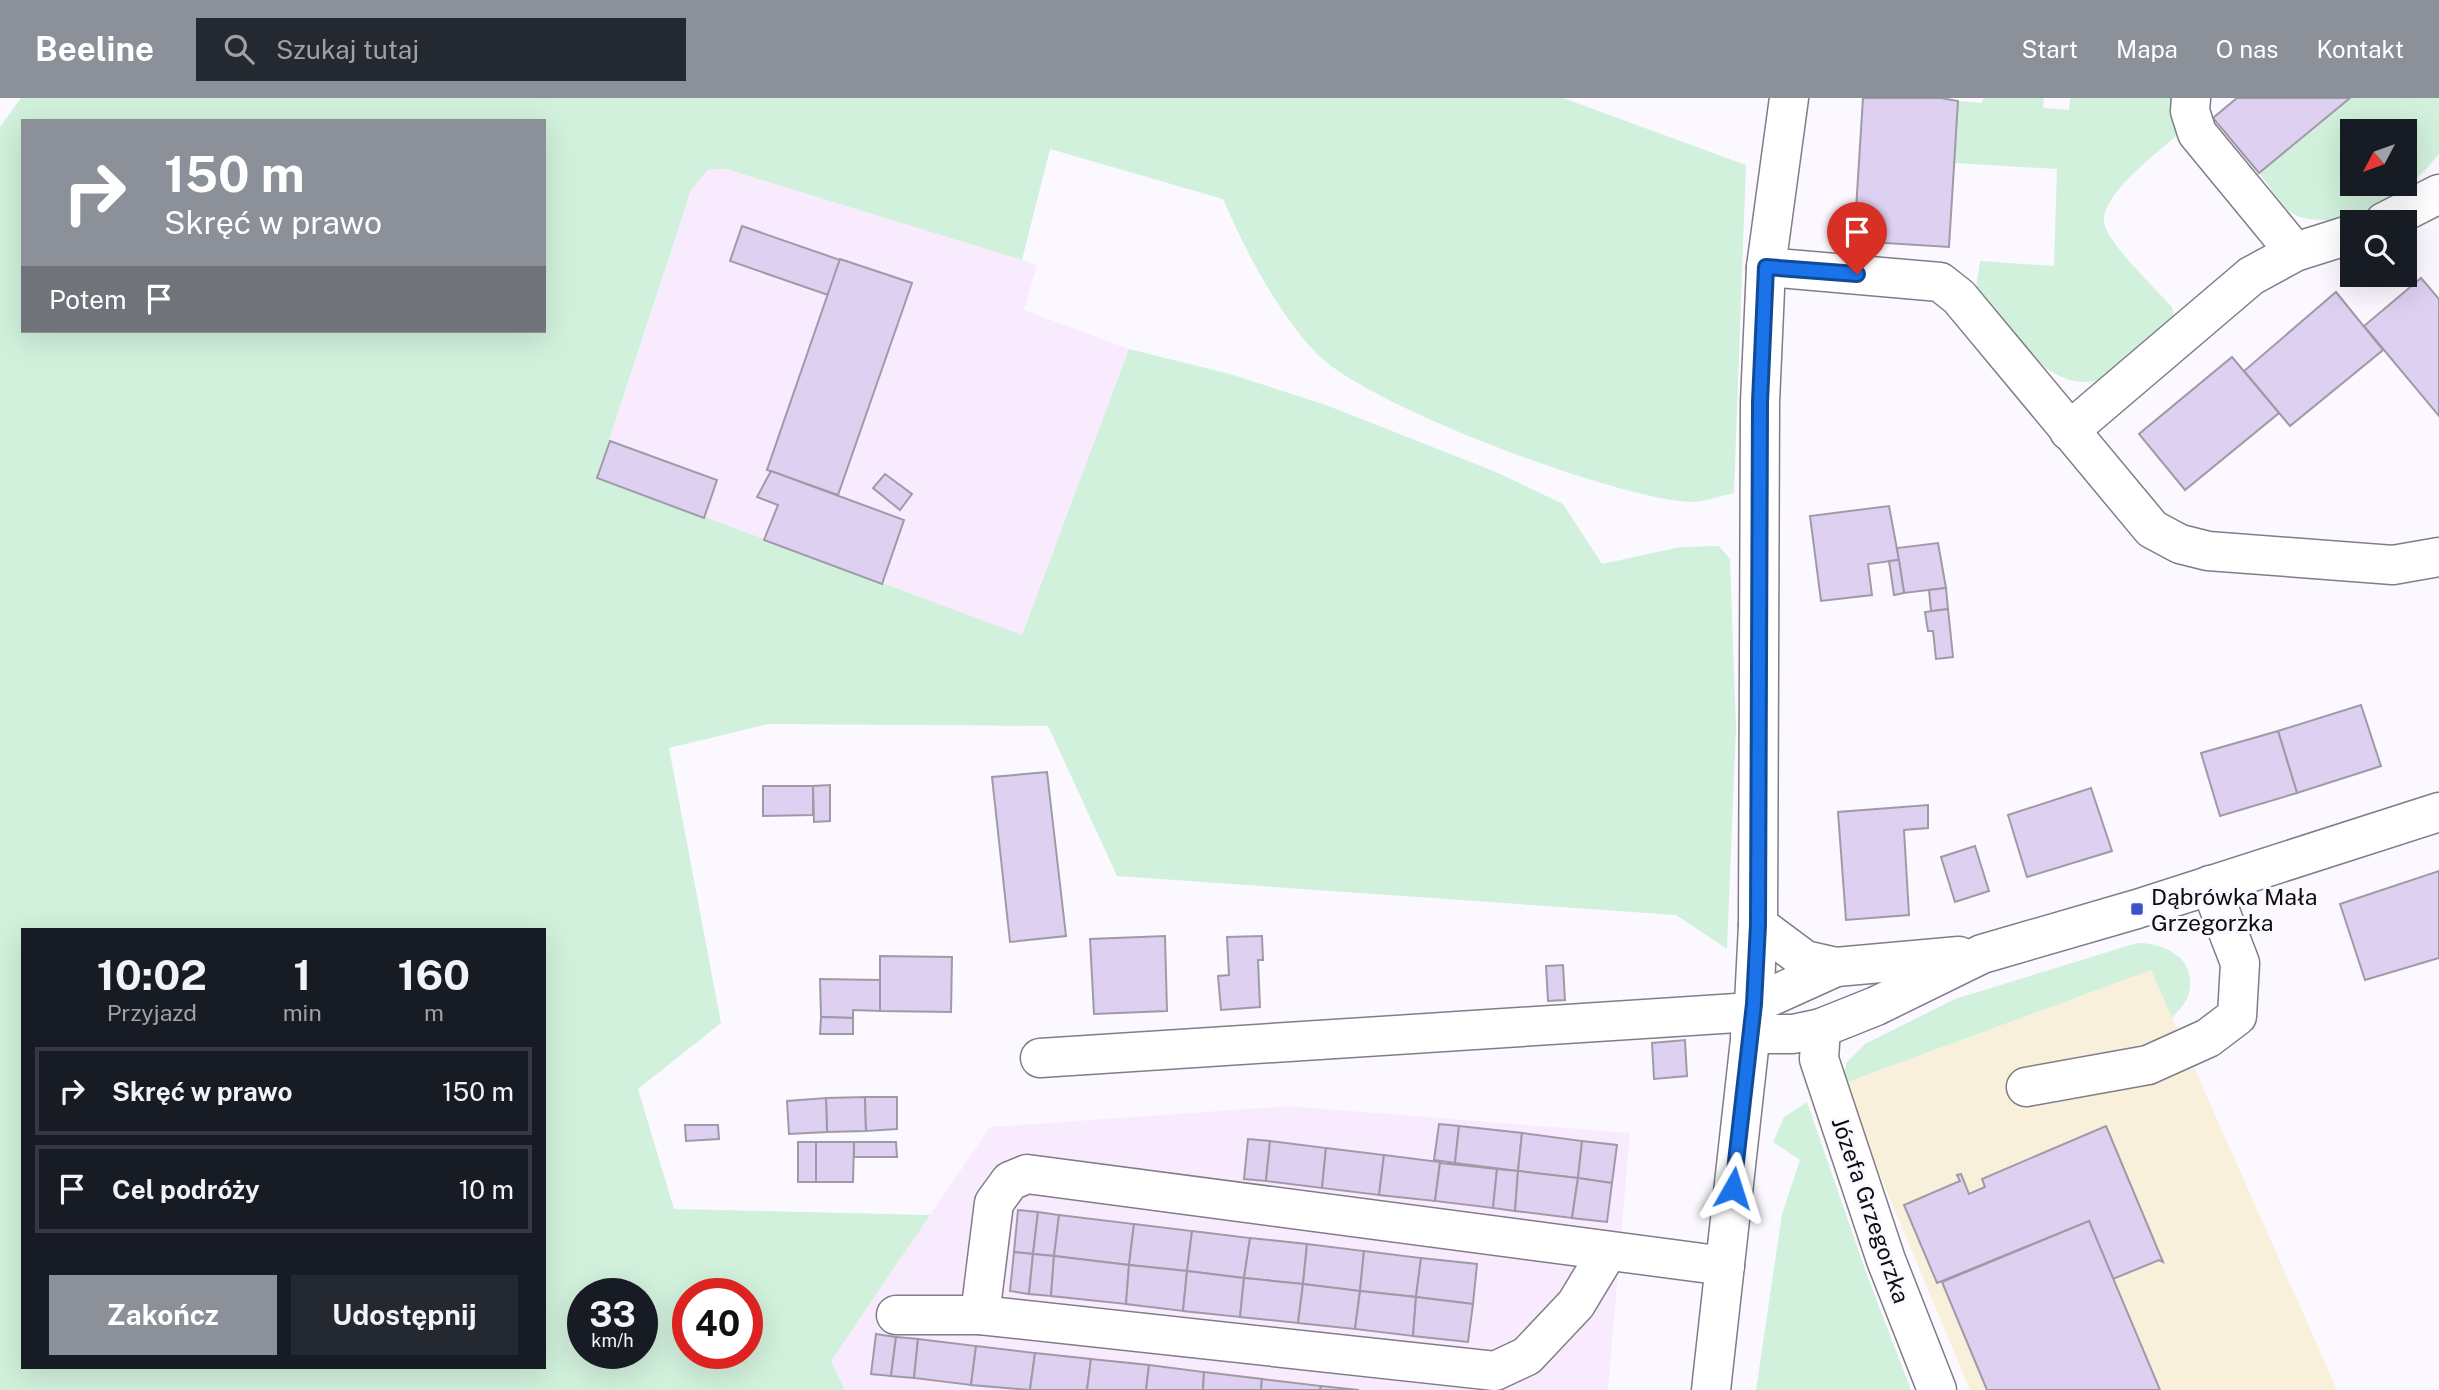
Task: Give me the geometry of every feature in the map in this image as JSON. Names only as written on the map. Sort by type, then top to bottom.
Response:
[{"type":"street","points":[[1711,1390],[1752,1017],[1758,925],[1760,402],[1766,267],[1789,98]]},
{"type":"street","points":[[2191,98],[2192,122],[2197,133],[2295,252]]},
{"type":"street","points":[[2408,210],[2439,194]]},
{"type":"street","points":[[2069,431],[2251,276],[2295,252],[2340,238]]},
{"type":"street","points":[[1766,267],[1940,282],[1959,297],[2152,529],[2180,544],[2208,551],[2393,565],[2439,557]]},
{"type":"street","points":[[1040,1058],[1752,1017],[1793,1034],[1821,1028],[1876,1006],[1982,954],[2439,812]]},
{"type":"street","points":[[2026,1087],[2148,1065],[2208,1038],[2237,1016],[2240,963],[2210,885]]},
{"type":"street","points":[[1758,925],[1805,960],[1836,967],[1982,954]]},
{"type":"street","points":[[1752,1017],[1836,967]]},
{"type":"street","name":"Józefa Grzegorzka","points":[[1821,1028],[1819,1059],[1886,1260],[1937,1390]]},
{"type":"street","points":[[980,1315],[993,1203],[1010,1181],[1027,1174],[1726,1266]]},
{"type":"street","points":[[896,1315],[980,1315],[1495,1371],[1527,1356],[1536,1347],[1576,1304],[1608,1251]]},
{"type":"shaded area","points":[[709,169],[725,169],[1037,265],[1024,310],[1129,349],[1022,635],[597,478],[691,190]]},
{"type":"shaded area","points":[[2151,970],[2337,1390],[1970,1390],[1842,1084]]},
{"type":"shaded area","points":[[1288,1106],[1630,1133],[1608,1390],[845,1390],[830,1362],[990,1127]]},
{"type":"green space","points":[[21,98],[1563,98],[1746,165],[1734,493],[1693,502],[1652,496],[1550,467],[1436,422],[1385,398],[1344,374],[1316,353],[1288,318],[1263,280],[1223,199],[1050,149],[1022,260],[726,169],[709,169],[691,190],[597,477],[1022,635],[1129,349],[1230,374],[1326,405],[1496,472],[1563,504],[1602,564],[1680,547],[1719,546],[1730,559],[1736,728],[1727,949],[1676,915],[1117,876],[1048,726],[768,724],[669,748],[721,1023],[638,1089],[674,1209],[930,1215],[831,1361],[845,1390],[0,1390],[0,127]]},
{"type":"green space","points":[[1984,98],[2044,98],[2043,108],[2069,110],[2070,98],[2173,98],[2176,136],[2121,187],[2106,211],[2104,222],[2113,241],[2172,307],[2175,318],[2116,373],[2093,381],[2072,381],[2053,373],[2019,343],[1976,289],[1980,261],[2054,266],[2057,169],[1954,163],[1958,101],[1981,103]]},
{"type":"green space","points":[[2350,98],[2439,98],[2439,154],[2417,178],[2417,119],[2340,119],[2340,196],[2396,196],[2389,201],[2372,210],[2340,210],[2340,219],[2326,220],[2298,216],[2282,203],[2259,173]]},
{"type":"green space","points":[[2137,943],[2169,950],[2185,963],[2190,983],[2188,996],[2172,1018],[2151,970],[1842,1084],[1847,1062],[1865,1044],[1955,999]]},
{"type":"green space","points":[[1807,1102],[1867,1275],[1911,1390],[1756,1390],[1782,1214],[1800,1160],[1773,1142],[1784,1117]]},
{"type":"building","points":[[1863,98],[1941,98],[1958,101],[1949,247],[1854,241]]},
{"type":"building","points":[[2237,98],[2350,98],[2259,173],[2213,118]]},
{"type":"building","points":[[742,226],[840,260],[828,295],[730,261]]},
{"type":"building","points":[[840,259],[912,283],[838,495],[767,470]]},
{"type":"building","points":[[2421,278],[2439,299],[2439,416],[2364,326],[2410,287],[2417,287],[2417,281]]},
{"type":"building","points":[[2336,292],[2383,350],[2290,426],[2244,371]]},
{"type":"building","points":[[2232,357],[2279,413],[2185,490],[2139,434]]},
{"type":"building","points":[[610,441],[717,480],[704,518],[597,478]]},
{"type":"building","points":[[771,471],[904,520],[882,584],[764,540],[778,505],[757,497]]},
{"type":"building","points":[[885,474],[912,494],[900,510],[873,488]]},
{"type":"building","points":[[1889,506],[1899,560],[1868,564],[1872,595],[1821,601],[1810,516]]},
{"type":"building","points":[[1938,543],[1946,588],[1904,593],[1897,548]]},
{"type":"building","points":[[1899,560],[1904,593],[1894,595],[1889,561]]},
{"type":"building","points":[[1946,588],[1948,609],[1931,611],[1929,590]]},
{"type":"building","points":[[1948,609],[1953,657],[1936,659],[1933,631],[1928,631],[1925,612]]},
{"type":"building","points":[[2361,705],[2381,766],[2297,793],[2278,731]]},
{"type":"building","points":[[2278,731],[2297,793],[2220,816],[2201,753]]},
{"type":"building","points":[[1047,772],[1066,936],[1010,942],[992,777]]},
{"type":"building","points":[[830,785],[830,821],[814,822],[813,786]]},
{"type":"building","points":[[763,786],[813,786],[813,815],[763,816]]},
{"type":"building","points":[[2091,788],[2112,851],[2027,877],[2008,815]]},
{"type":"building","points":[[1928,805],[1928,828],[1904,830],[1909,915],[1846,920],[1838,812]]},
{"type":"building","points":[[1975,846],[1989,891],[1955,902],[1941,857]]},
{"type":"building","points":[[2439,871],[2439,958],[2365,980],[2340,904]]},
{"type":"building","points":[[1165,936],[1167,1011],[1094,1014],[1090,939]]},
{"type":"building","points":[[1262,936],[1263,960],[1258,960],[1260,1007],[1221,1010],[1218,976],[1229,975],[1227,937]]},
{"type":"building","points":[[880,956],[952,957],[951,1012],[880,1011]]},
{"type":"building","points":[[1563,965],[1565,1000],[1548,1001],[1546,966]]},
{"type":"building","points":[[820,979],[880,980],[880,1011],[853,1010],[853,1018],[821,1017]]},
{"type":"building","points":[[821,1017],[853,1018],[853,1034],[820,1034]]},
{"type":"building","points":[[1685,1040],[1687,1076],[1654,1079],[1652,1043]]},
{"type":"building","points":[[865,1097],[866,1131],[827,1132],[826,1098]]},
{"type":"building","points":[[865,1097],[897,1097],[897,1129],[866,1131]]},
{"type":"building","points":[[826,1098],[827,1132],[789,1134],[787,1101]]},
{"type":"building","points":[[1439,1124],[1459,1126],[1455,1163],[1434,1160]]},
{"type":"building","points":[[685,1125],[718,1125],[719,1139],[686,1141]]},
{"type":"building","points":[[1459,1126],[1522,1133],[1518,1171],[1455,1163]]},
{"type":"building","points":[[2106,1126],[2163,1262],[2159,1260],[2113,1279],[2089,1221],[1937,1283],[1904,1205],[1960,1181],[1957,1175],[1961,1174],[1969,1194],[1985,1187],[1982,1179]]},
{"type":"building","points":[[1522,1133],[1582,1141],[1578,1178],[1518,1171]]},
{"type":"building","points":[[1248,1139],[1270,1141],[1266,1181],[1244,1179]]},
{"type":"building","points":[[1270,1141],[1326,1148],[1322,1188],[1266,1181]]},
{"type":"building","points":[[1582,1141],[1617,1145],[1612,1183],[1578,1178]]},
{"type":"building","points":[[798,1142],[816,1142],[816,1182],[798,1182]]},
{"type":"building","points":[[816,1142],[854,1142],[853,1182],[816,1182]]},
{"type":"building","points":[[854,1142],[896,1142],[897,1157],[854,1157]]},
{"type":"building","points":[[1326,1148],[1384,1155],[1379,1195],[1322,1188]]},
{"type":"building","points":[[1384,1155],[1440,1162],[1435,1201],[1379,1195]]},
{"type":"building","points":[[1440,1163],[1497,1169],[1493,1208],[1435,1201]]},
{"type":"building","points":[[1497,1169],[1518,1171],[1515,1211],[1493,1208]]},
{"type":"building","points":[[1518,1171],[1578,1178],[1572,1218],[1515,1211]]},
{"type":"building","points":[[1578,1178],[1612,1183],[1607,1222],[1572,1218]]},
{"type":"building","points":[[1018,1210],[1038,1212],[1033,1254],[1014,1252]]},
{"type":"building","points":[[1038,1212],[1059,1215],[1054,1256],[1033,1254]]},
{"type":"building","points":[[1059,1215],[1134,1224],[1129,1265],[1054,1256]]},
{"type":"building","points":[[2089,1221],[2160,1390],[1987,1390],[1942,1282]]},
{"type":"building","points":[[1134,1224],[1192,1231],[1187,1271],[1129,1265]]},
{"type":"building","points":[[1192,1231],[1250,1238],[1244,1278],[1187,1271]]},
{"type":"building","points":[[1250,1238],[1307,1244],[1303,1284],[1244,1278]]},
{"type":"building","points":[[1307,1244],[1364,1251],[1360,1291],[1303,1284]]},
{"type":"building","points":[[1364,1251],[1421,1258],[1416,1297],[1360,1291]]},
{"type":"building","points":[[1014,1252],[1033,1254],[1029,1294],[1010,1291]]},
{"type":"building","points":[[1033,1254],[1054,1256],[1051,1296],[1029,1294]]},
{"type":"building","points":[[1054,1256],[1129,1265],[1126,1304],[1051,1296]]},
{"type":"building","points":[[1421,1258],[1477,1264],[1473,1304],[1416,1297]]},
{"type":"building","points":[[1129,1265],[1187,1271],[1183,1311],[1126,1304]]},
{"type":"building","points":[[1187,1271],[1244,1278],[1240,1317],[1183,1311]]},
{"type":"building","points":[[1244,1278],[1303,1284],[1298,1323],[1240,1317]]},
{"type":"building","points":[[1303,1284],[1360,1291],[1355,1329],[1298,1323]]},
{"type":"building","points":[[1360,1291],[1416,1297],[1413,1336],[1355,1329]]},
{"type":"building","points":[[1416,1297],[1473,1304],[1468,1342],[1413,1336]]},
{"type":"building","points":[[876,1334],[896,1337],[891,1376],[871,1374]]},
{"type":"building","points":[[896,1337],[918,1339],[914,1378],[891,1376]]},
{"type":"building","points":[[918,1339],[976,1346],[971,1385],[914,1378]]},
{"type":"building","points":[[976,1346],[1035,1353],[1030,1390],[971,1385]]},
{"type":"building","points":[[1035,1353],[1091,1359],[1087,1390],[1030,1390]]},
{"type":"building","points":[[1091,1359],[1149,1365],[1146,1390],[1087,1390]]},
{"type":"building","points":[[1149,1365],[1204,1372],[1203,1390],[1146,1390]]},
{"type":"building","points":[[1204,1372],[1262,1379],[1261,1390],[1203,1390]]},
{"type":"building","points":[[1262,1379],[1321,1386],[1320,1390],[1261,1390]]},
{"type":"building","points":[[1321,1386],[1359,1390],[1320,1390]]},
{"type":"place","name":"Dąbrówka Mała Grzegorzka","points":[[2137,909]]},
{"type":"route","points":[[1733,1188],[1754,1004],[1758,925],[1760,402],[1766,267],[1857,274]]}]
